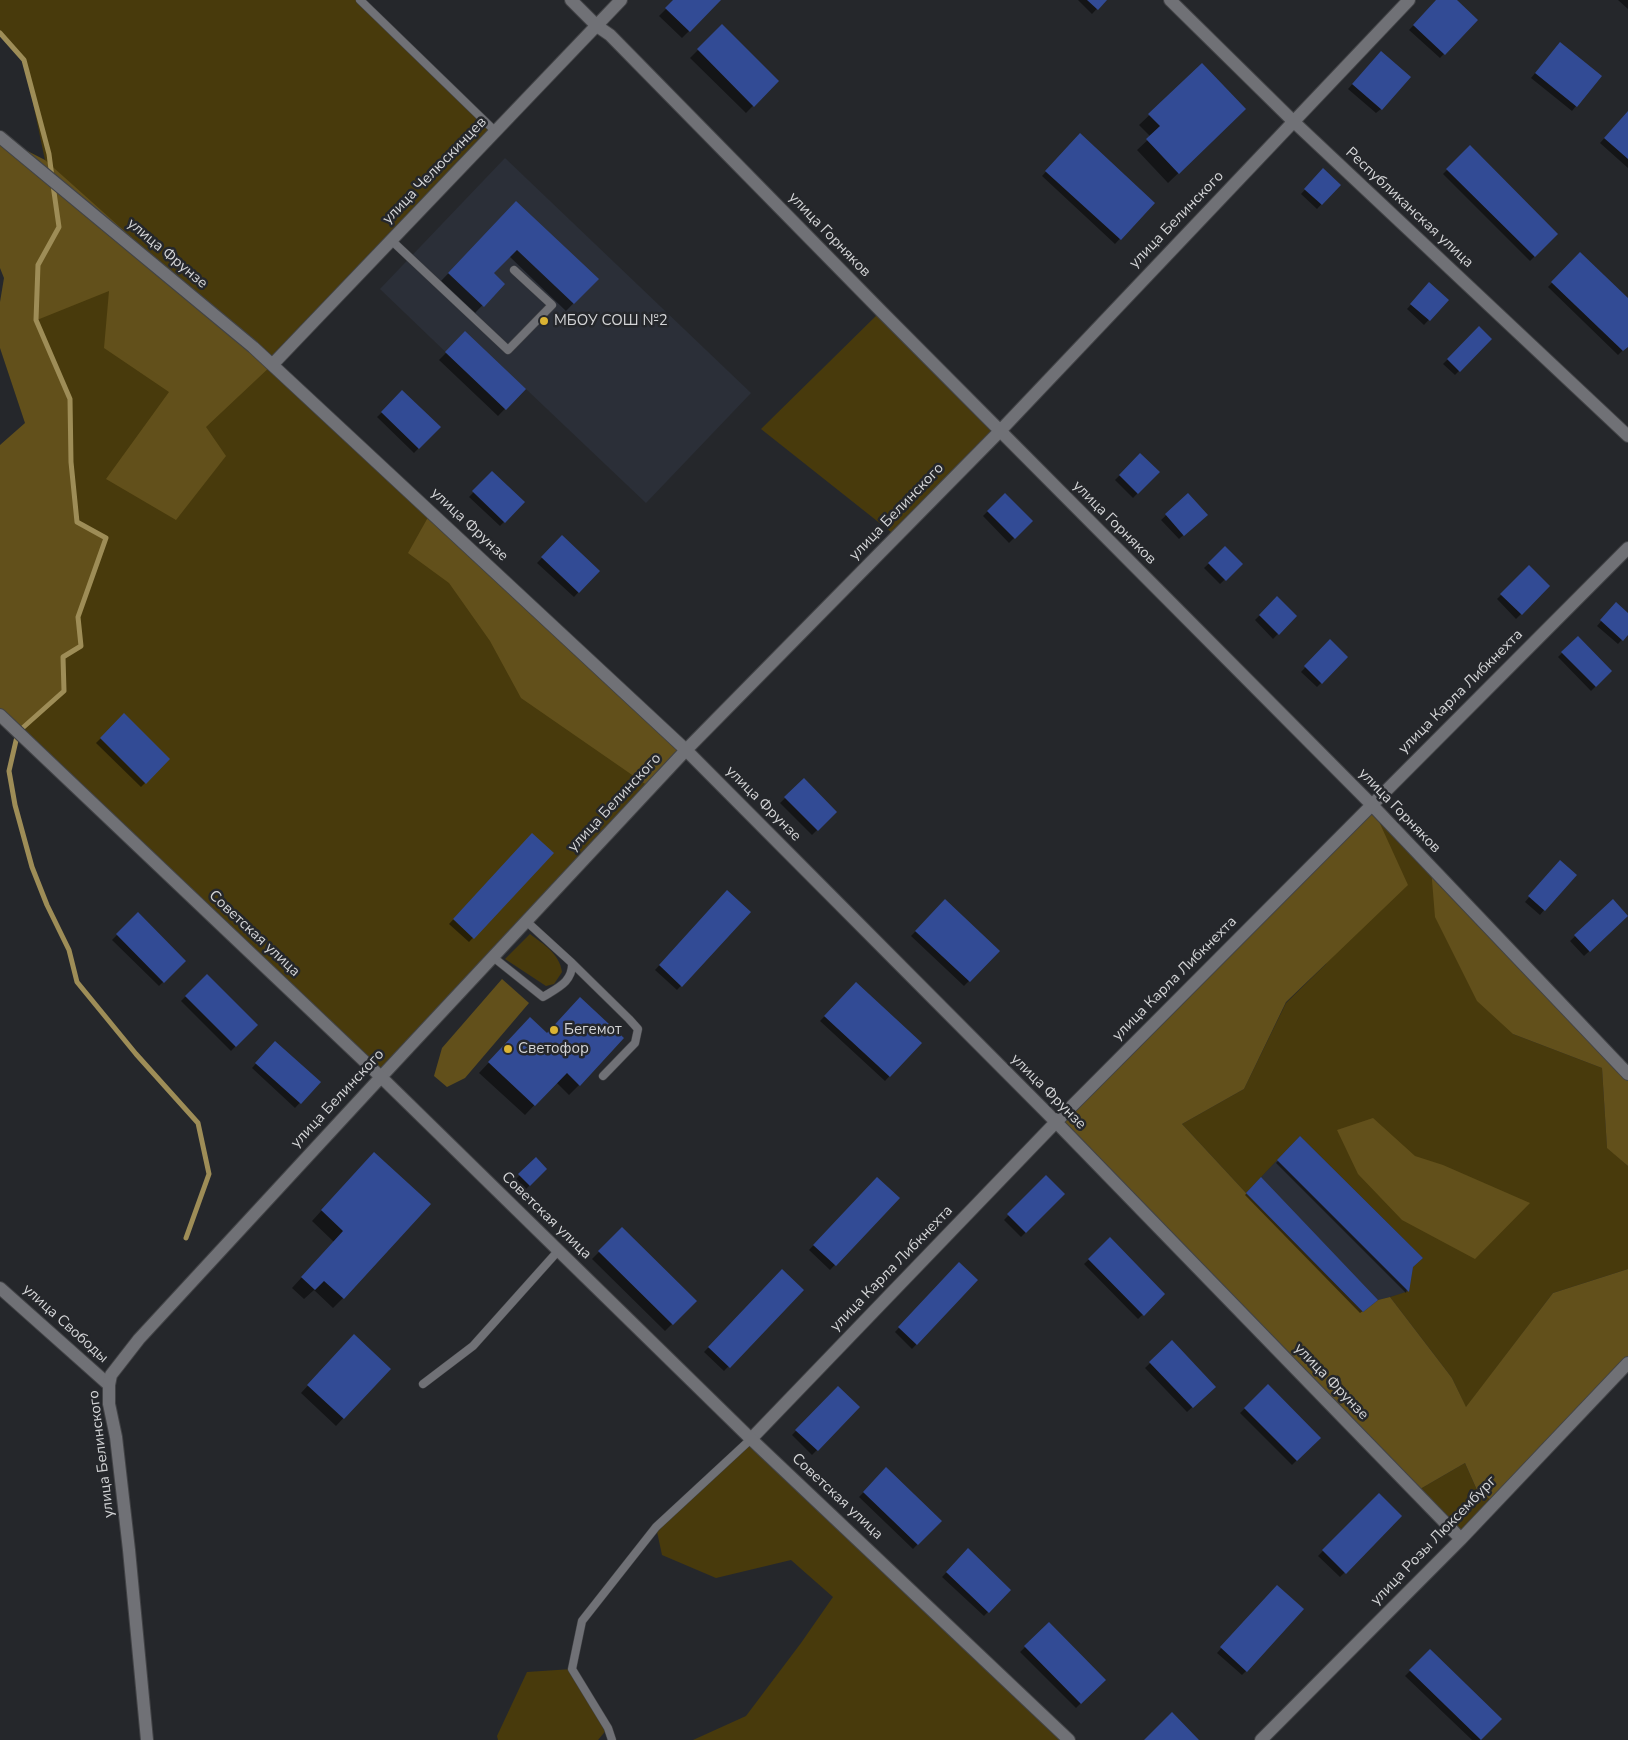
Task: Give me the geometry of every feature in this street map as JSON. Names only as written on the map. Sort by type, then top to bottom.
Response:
[{"type":"street","name":"улица Горняков","points":[[571,0],[597,26],[610,35],[1371,804],[1628,1074]]},
{"type":"street","name":"улица Челюскинцев","points":[[273,364],[621,0]]},
{"type":"street","name":"Республиканская улица","points":[[1170,0],[1294,122],[1628,436]]},
{"type":"street","name":"улица Белинского","points":[[147,1740],[129,1550],[116,1437],[109,1404],[111,1375],[138,1339],[686,750],[1000,431],[1409,0]]},
{"type":"street","name":"улица Фрунзе","points":[[0,137],[273,364],[686,750],[1056,1122],[1460,1539]]},
{"type":"street","name":"улица Карла Либкнехта","points":[[751,1439],[1056,1122],[1628,548]]},
{"type":"street","name":"Советская улица","points":[[0,716],[381,1077],[751,1439],[1068,1740]]},
{"type":"street","name":"улица Свободы","points":[[0,1288],[109,1385]]},
{"type":"street","name":"улица Розы Люксембург","points":[[1261,1740],[1460,1539],[1628,1362]]},
{"type":"lane","points":[[360,0],[495,131]]},
{"type":"lane","points":[[391,240],[508,350],[552,305],[514,270]]},
{"type":"lane","points":[[526,921],[572,963],[638,1030],[635,1043],[603,1076]]},
{"type":"lane","points":[[493,957],[543,998],[564,984],[572,972],[572,963]]},
{"type":"lane","points":[[423,1384],[473,1346],[558,1251]]},
{"type":"lane","points":[[612,1740],[608,1728],[572,1669],[582,1621],[656,1527],[751,1439]]},
{"type":"shaded area","points":[[0,0],[360,0],[495,131],[273,364],[686,750],[381,1077],[18,732],[64,691],[63,657],[81,646],[78,617],[91,578],[77,522],[71,462],[70,399],[36,320],[59,227],[24,60],[0,33]]},
{"type":"shaded area","points":[[0,137],[45,160],[273,364],[206,427],[226,456],[176,520],[106,479],[169,392],[104,348],[109,291],[37,320],[70,399],[71,462],[77,522],[106,538],[78,617],[81,646],[63,657],[64,691],[18,732],[0,715],[0,445],[25,423],[0,348],[0,302],[4,278],[0,268]]},
{"type":"shaded area","name":"МБОУ СОШ №2","points":[[505,158],[751,393],[646,503],[526,389],[506,410],[380,289]]},
{"type":"shaded area","points":[[881,311],[1000,431],[896,536],[761,429]]},
{"type":"shaded area","points":[[431,512],[686,750],[651,788],[521,698],[490,641],[449,583],[408,553]]},
{"type":"shaded area","points":[[1371,804],[1431,868],[1513,1034],[1602,1068],[1607,1147],[1628,1166],[1628,1269],[1553,1293],[1466,1408],[1452,1378],[1390,1297],[1409,1291],[1413,1267],[1423,1258],[1300,1136],[1246,1193],[1182,1124],[1244,1089],[1286,1003],[1326,964]]},
{"type":"shaded area","points":[[1371,804],[1408,885],[1286,1002],[1244,1089],[1182,1124],[1246,1193],[1363,1312],[1378,1300],[1390,1297],[1452,1378],[1466,1407],[1553,1293],[1628,1269],[1628,1363],[1495,1503],[1477,1490],[1465,1463],[1415,1492],[1056,1122]]},
{"type":"shaded area","points":[[1431,868],[1628,1074],[1628,1166],[1607,1148],[1602,1068],[1513,1034],[1477,1001],[1435,917]]},
{"type":"shaded area","points":[[530,934],[550,950],[561,966],[562,972],[554,984],[546,986],[505,959]]},
{"type":"shaded area","points":[[502,979],[529,1003],[465,1078],[447,1087],[434,1076],[442,1048]]},
{"type":"shaded area","points":[[1373,1118],[1415,1156],[1443,1165],[1530,1203],[1475,1259],[1402,1220],[1358,1174],[1337,1130]]},
{"type":"shaded area","points":[[1300,1136],[1423,1258],[1409,1292],[1378,1300],[1363,1312],[1246,1193]]},
{"type":"shaded area","points":[[751,1439],[1069,1740],[693,1740],[746,1716],[833,1597],[791,1560],[716,1578],[662,1555],[656,1527]]},
{"type":"shaded area","points":[[1465,1463],[1477,1490],[1495,1503],[1461,1539],[1415,1492]]},
{"type":"shaded area","points":[[572,1669],[608,1728],[598,1740],[498,1740],[497,1736],[527,1672]]},
{"type":"building","points":[[673,0],[721,0],[690,32],[665,8]]},
{"type":"building","points":[[1087,0],[1107,0],[1098,10]]},
{"type":"building","points":[[1436,0],[1457,0],[1478,20],[1445,55],[1413,25]]},
{"type":"building","points":[[722,24],[779,81],[754,107],[697,49]]},
{"type":"building","points":[[1560,42],[1602,76],[1577,107],[1535,73]]},
{"type":"building","points":[[1381,51],[1411,77],[1382,110],[1352,84]]},
{"type":"building","points":[[1202,63],[1246,109],[1179,174],[1146,139],[1160,126],[1148,114]]},
{"type":"building","points":[[1628,111],[1628,159],[1604,138]]},
{"type":"building","points":[[1080,133],[1155,203],[1121,240],[1045,171]]},
{"type":"building","points":[[1470,145],[1558,234],[1535,257],[1446,169]]},
{"type":"building","points":[[1323,168],[1341,185],[1322,205],[1304,189]]},
{"type":"building","points":[[516,201],[599,279],[574,304],[517,250],[494,273],[505,284],[484,307],[448,273]]},
{"type":"building","points":[[1580,252],[1628,298],[1628,347],[1623,351],[1551,282]]},
{"type":"building","points":[[1429,282],[1449,300],[1430,321],[1410,304]]},
{"type":"building","points":[[1479,326],[1492,339],[1460,372],[1447,359]]},
{"type":"building","points":[[465,331],[526,389],[506,410],[445,352]]},
{"type":"building","points":[[402,390],[441,427],[419,449],[381,412]]},
{"type":"building","points":[[1140,453],[1160,472],[1138,494],[1119,475]]},
{"type":"building","points":[[492,471],[525,502],[505,523],[472,491]]},
{"type":"building","points":[[1005,493],[1033,521],[1015,539],[987,511]]},
{"type":"building","points":[[1188,493],[1208,515],[1184,536],[1165,514]]},
{"type":"building","points":[[562,535],[600,571],[579,593],[541,557]]},
{"type":"building","points":[[1225,546],[1243,564],[1226,581],[1208,563]]},
{"type":"building","points":[[1529,565],[1550,586],[1522,615],[1500,594]]},
{"type":"building","points":[[1277,596],[1297,616],[1279,635],[1259,615]]},
{"type":"building","points":[[1616,602],[1628,613],[1628,635],[1623,641],[1600,620]]},
{"type":"building","points":[[1578,636],[1612,671],[1596,687],[1561,652]]},
{"type":"building","points":[[1330,639],[1348,657],[1322,684],[1304,666]]},
{"type":"building","points":[[124,713],[170,759],[146,784],[100,738]]},
{"type":"building","points":[[804,778],[837,812],[818,831],[784,797]]},
{"type":"building","points":[[532,833],[554,853],[474,939],[453,919]]},
{"type":"building","points":[[1560,860],[1577,875],[1545,911],[1528,896]]},
{"type":"building","points":[[727,890],[751,912],[682,987],[659,965]]},
{"type":"building","points":[[945,899],[1000,951],[970,982],[915,931]]},
{"type":"building","points":[[1613,899],[1628,916],[1590,952],[1574,935]]},
{"type":"building","points":[[138,912],[186,961],[164,983],[116,934]]},
{"type":"building","points":[[207,974],[258,1025],[236,1047],[185,996]]},
{"type":"building","points":[[856,982],[922,1043],[890,1077],[824,1016]]},
{"type":"building","points":[[580,997],[624,1038],[580,1086],[567,1073],[535,1106],[488,1062],[530,1017],[547,1033]]},
{"type":"building","points":[[275,1041],[321,1082],[301,1104],[255,1063]]},
{"type":"building","points":[[1300,1136],[1423,1258],[1413,1267],[1409,1292],[1277,1160]]},
{"type":"building","points":[[374,1152],[431,1204],[344,1299],[324,1281],[315,1290],[301,1277],[343,1231],[321,1210]]},
{"type":"building","points":[[536,1157],[547,1169],[530,1186],[518,1174]]},
{"type":"building","points":[[1046,1175],[1065,1194],[1026,1233],[1007,1214]]},
{"type":"building","points":[[877,1177],[900,1198],[836,1266],[813,1245]]},
{"type":"building","points":[[1261,1177],[1378,1300],[1363,1312],[1246,1193]]},
{"type":"building","points":[[622,1227],[697,1301],[673,1325],[598,1251]]},
{"type":"building","points":[[1110,1237],[1165,1294],[1144,1316],[1088,1259]]},
{"type":"building","points":[[959,1262],[978,1280],[917,1345],[898,1327]]},
{"type":"building","points":[[782,1269],[804,1290],[730,1368],[708,1347]]},
{"type":"building","points":[[354,1334],[391,1369],[344,1419],[307,1385]]},
{"type":"building","points":[[1172,1340],[1216,1387],[1193,1408],[1149,1362]]},
{"type":"building","points":[[1268,1384],[1321,1438],[1297,1461],[1244,1408]]},
{"type":"building","points":[[838,1386],[860,1407],[818,1451],[795,1430]]},
{"type":"building","points":[[886,1467],[942,1521],[918,1545],[863,1492]]},
{"type":"building","points":[[1379,1493],[1402,1516],[1346,1574],[1322,1550]]},
{"type":"building","points":[[968,1548],[1011,1590],[989,1613],[946,1572]]},
{"type":"building","points":[[1277,1585],[1304,1609],[1247,1672],[1220,1647]]},
{"type":"building","points":[[1049,1622],[1106,1680],[1081,1704],[1024,1646]]},
{"type":"building","points":[[1430,1649],[1502,1719],[1481,1740],[1409,1670]]},
{"type":"building","points":[[1172,1712],[1199,1740],[1144,1740]]},
{"type":"waterway","points":[[0,33],[24,60],[49,154],[52,177]]},
{"type":"waterway","points":[[53,185],[59,227],[38,265],[36,320],[70,399],[71,462],[77,522],[106,538],[78,617],[81,646],[63,657],[64,691],[18,732],[9,771],[15,805],[32,867],[47,905],[69,950],[77,982],[136,1054],[198,1123],[209,1174],[186,1238]]},
{"type":"place","name":"МБОУ СОШ №2","points":[[544,321]]},
{"type":"place","name":"Бегемот","points":[[554,1030]]},
{"type":"place","name":"Светофор","points":[[508,1049]]}]
